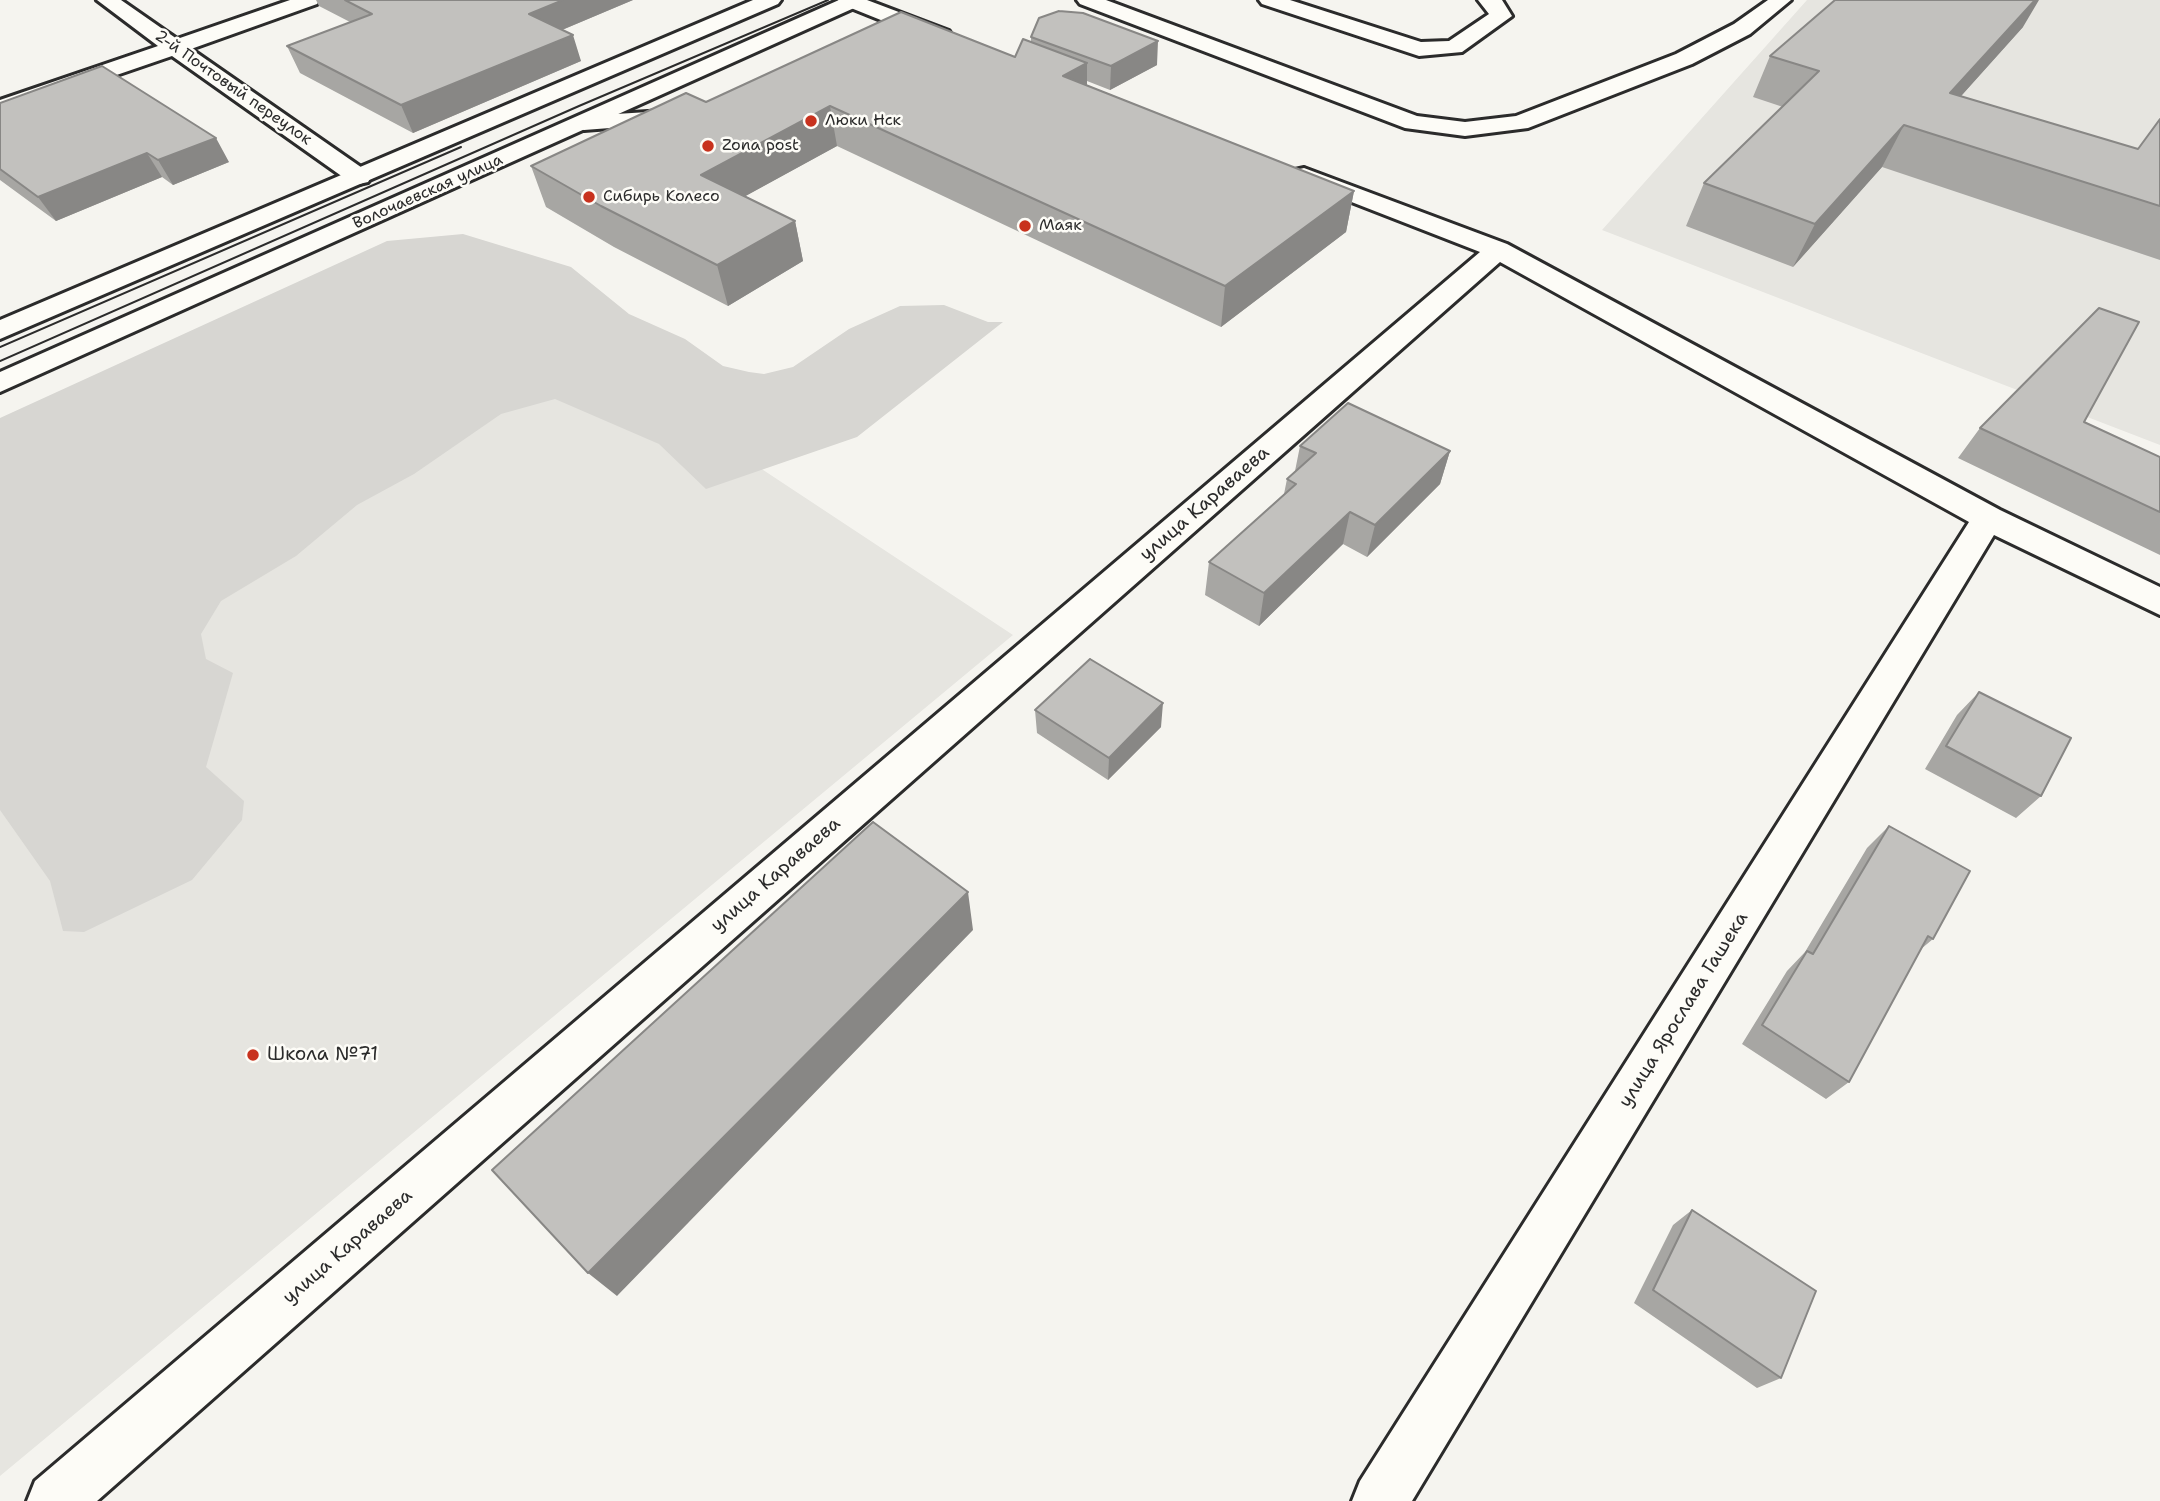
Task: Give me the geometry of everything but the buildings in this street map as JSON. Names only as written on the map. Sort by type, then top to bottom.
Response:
[{"type":"street","name":"2-й Почтовый переулок","points":[[107,0],[359,177]]},
{"type":"street","points":[[0,108],[310,0]]},
{"type":"street","points":[[0,330],[771,0]]},
{"type":"street","points":[[1087,0],[1413,123],[1465,129],[1520,122],[1684,59],[1742,29],[1781,0]]},
{"type":"street","points":[[1269,0],[1419,49],[1454,47],[1501,16],[1492,1],[1488,0]]},
{"type":"street","points":[[853,7],[968,46]]},
{"type":"street","name":"Волочаевская улица","points":[[0,383],[584,122],[853,7]]},
{"type":"street","points":[[584,122],[650,120],[703,114]]},
{"type":"street","points":[[1279,166],[1498,250],[1988,518],[2160,601]]},
{"type":"street","name":"улица Караваева","points":[[54,1501],[1498,250]]},
{"type":"street","name":"улица Ярослава Гашека","points":[[1380,1501],[1988,518]]},
{"type":"shaded area","points":[[1807,0],[2160,0],[2160,445],[1602,230]]},
{"type":"shaded area","points":[[463,234],[571,267],[629,314],[685,339],[723,366],[749,372],[764,374],[793,367],[849,329],[900,306],[944,305],[988,322],[1003,322],[857,437],[706,489],[659,444],[555,399],[501,414],[414,474],[357,505],[296,556],[221,601],[201,634],[206,659],[233,673],[206,767],[244,801],[242,820],[192,880],[84,932],[63,931],[50,881],[0,810],[0,418],[387,241]]},
{"type":"shaded area","name":"Школа №71","points":[[421,244],[1013,635],[0,1476],[0,439]]},
{"type":"tram line","points":[[0,361],[579,106],[828,0]]},
{"type":"tram line","points":[[0,347],[461,147]]},
{"type":"place","name":"Люки Нск","points":[[811,121]]},
{"type":"place","name":"Zona post","points":[[708,146]]},
{"type":"place","name":"Сибирь Колесо","points":[[589,197]]},
{"type":"place","name":"Маяк","points":[[1025,226]]},
{"type":"place","name":"Школа №71","points":[[253,1055]]}]
